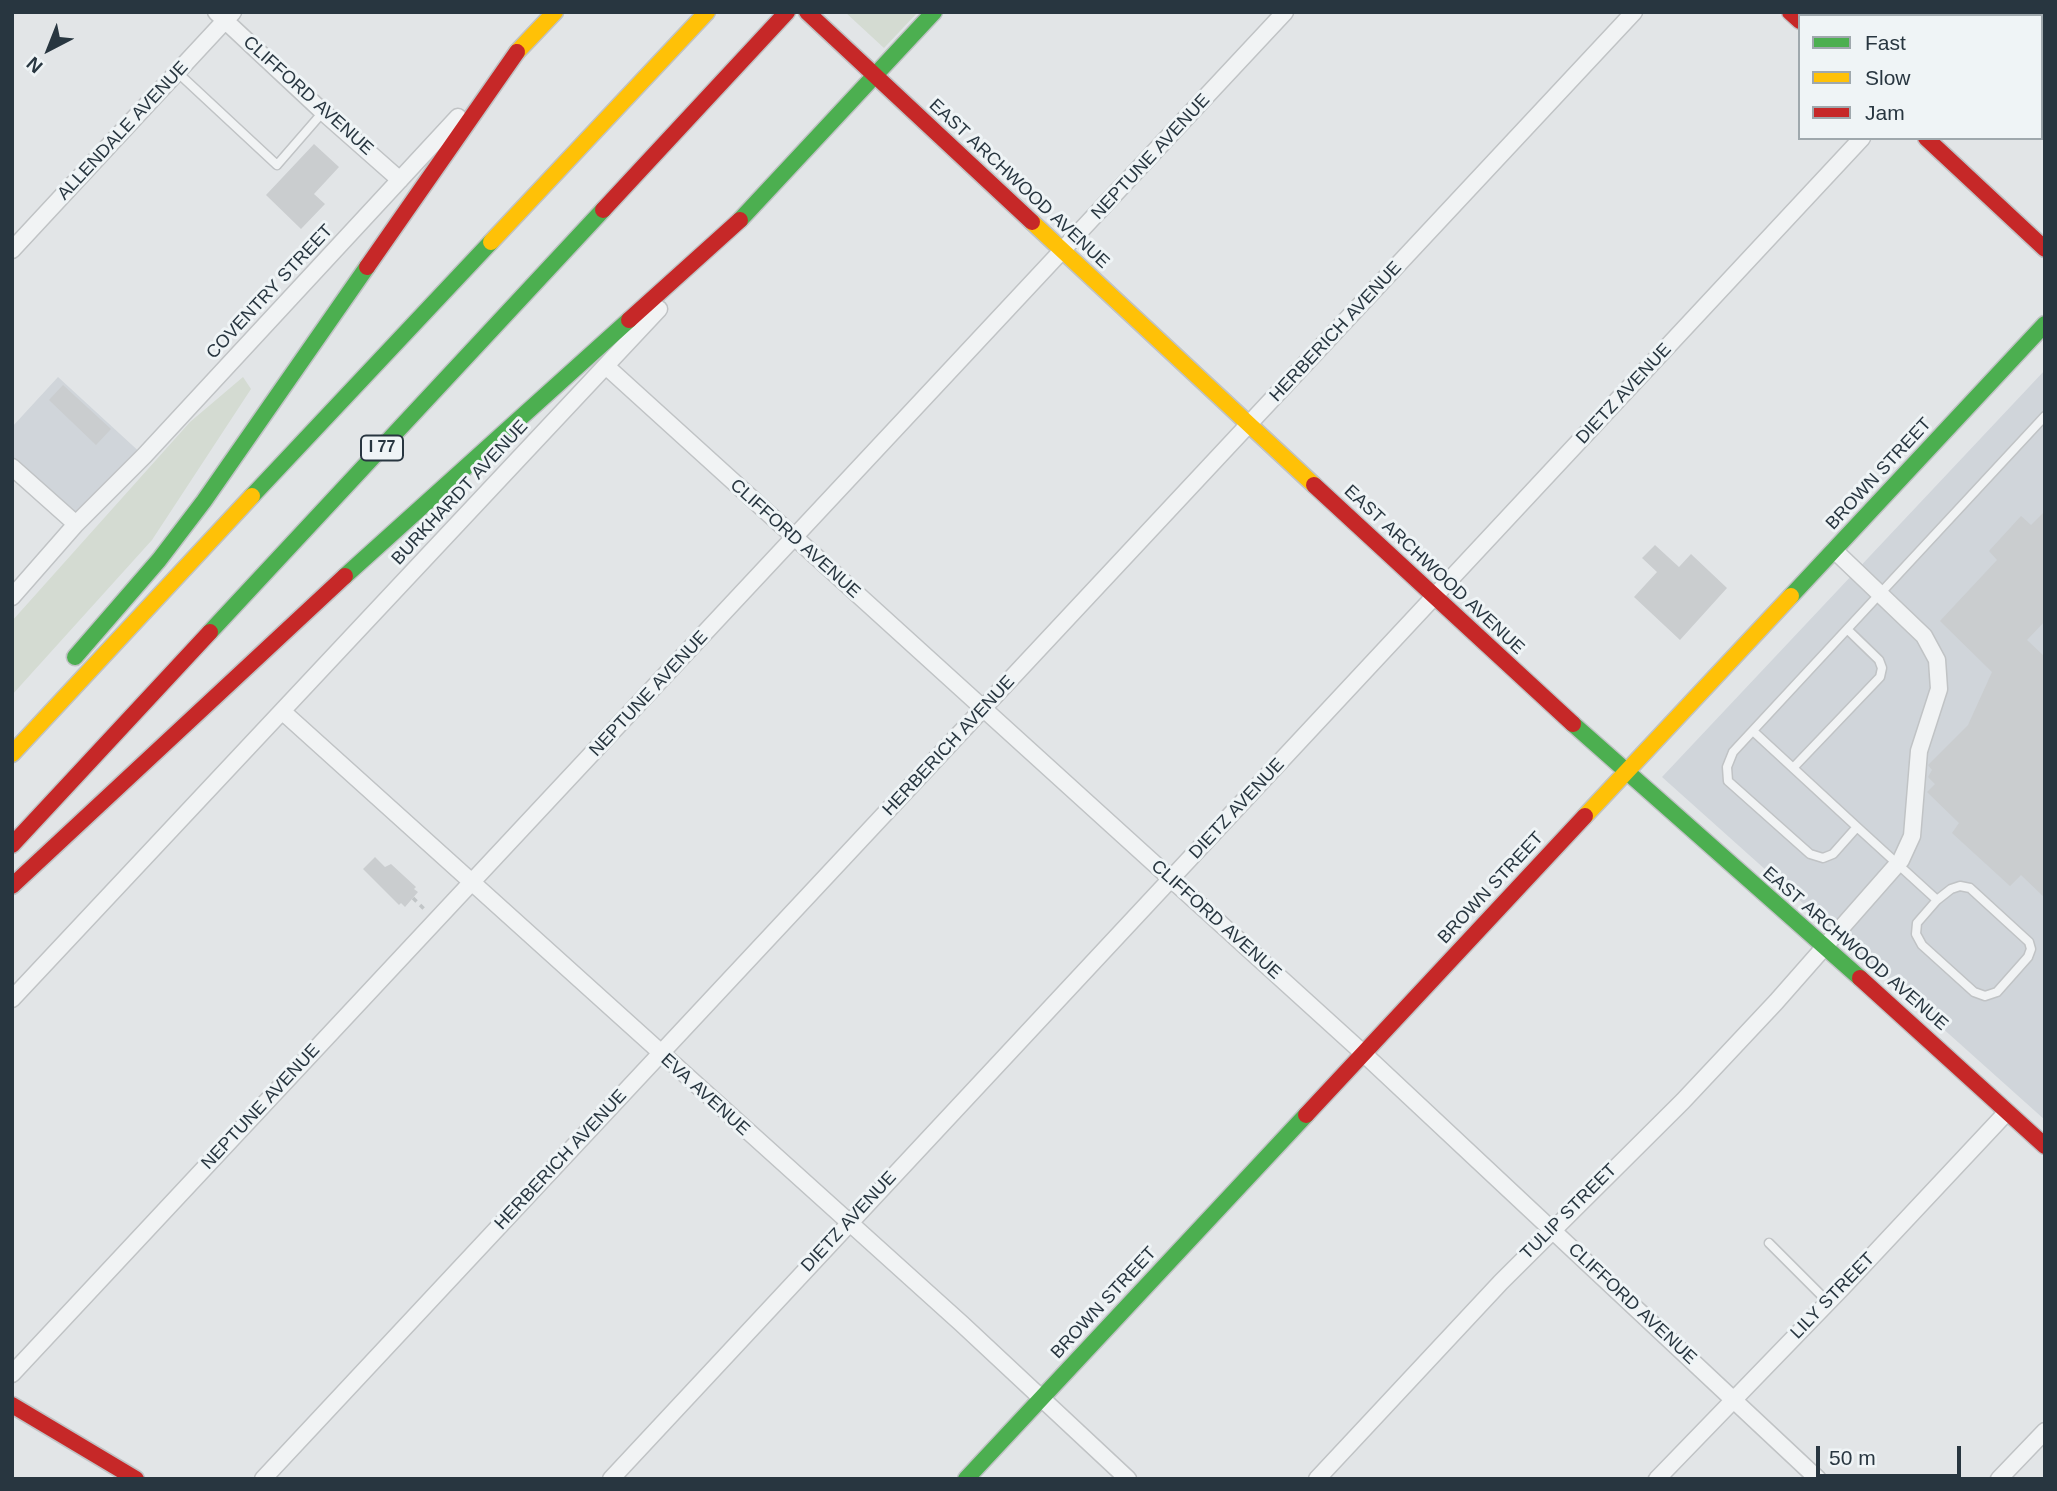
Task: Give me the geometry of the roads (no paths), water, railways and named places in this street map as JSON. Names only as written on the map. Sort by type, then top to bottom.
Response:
[{"type":"main road","name":"COVENTRY STREET","points":[[517,52],[555,12]]},
{"type":"main road","name":"I 77","points":[[12,845],[787,12]]},
{"type":"main road","name":"EAST ARCHWOOD AVENUE","points":[[807,12],[875,78],[1626,772],[1926,1036],[2045,1146]]},
{"type":"main road","name":"BURKHARDT AVENUE","points":[[740,220],[934,12]]},
{"type":"main road","points":[[12,754],[706,13]]},
{"type":"main road","points":[[68,665],[159,560],[204,501],[517,52]]},
{"type":"main road","points":[[1928,140],[2045,249]]},
{"type":"main road","points":[[12,886],[288,627],[740,220]]},
{"type":"main road","name":"BROWN STREET","points":[[966,1479],[2045,324]]},
{"type":"main road","points":[[12,1405],[136,1479]]},
{"type":"street","name":"NEPTUNE AVENUE","points":[[12,1374],[1285,12]]},
{"type":"street","name":"HERBERICH AVENUE","points":[[263,1479],[1634,12]]},
{"type":"street","name":"ALLENDALE AVENUE","points":[[12,250],[177,72],[225,15]]},
{"type":"street","name":"CLIFFORD AVENUE","points":[[225,15],[323,112],[400,180]]},
{"type":"street","name":"COVENTRY STREET","points":[[12,597],[76,524],[129,471],[517,52]]},
{"type":"street","name":"DIETZ AVENUE","points":[[611,1479],[1861,140]]},
{"type":"street","name":"BURKHARDT AVENUE","points":[[12,999],[607,367],[740,220]]},
{"type":"street","name":"CLIFFORD AVENUE","points":[[607,367],[1363,1053],[1818,1479]]},
{"type":"street","points":[[12,467],[76,524]]},
{"type":"street","name":"TULIP STREET","points":[[1317,1479],[1553,1229],[1683,1101],[1825,949],[1898,864],[1912,836],[1919,751],[1939,689],[1937,660],[1924,636],[1835,550]]},
{"type":"street","name":"EVA AVENUE","points":[[282,711],[1128,1479]]},
{"type":"street","name":"LILY STREET","points":[[1657,1479],[2007,1112]]},
{"type":"street","points":[[1999,1479],[2045,1431]]},
{"type":"lane","points":[[177,72],[277,165],[323,112]]},
{"type":"lane","points":[[1857,827],[1833,854],[1824,858],[1810,855],[1728,781],[1727,767],[1734,752],[1753,731],[2045,416]]},
{"type":"lane","points":[[1793,768],[1880,677],[1882,668],[1879,660],[1848,630]]},
{"type":"lane","points":[[1753,731],[1937,900]]},
{"type":"lane","points":[[1951,888],[1970,888],[2029,942],[2031,949],[2028,957],[1997,992],[1985,996],[1974,992],[1922,945],[1916,934],[1917,923],[1937,900],[1951,888]]},
{"type":"lane","points":[[1769,1243],[1828,1302]]}]
